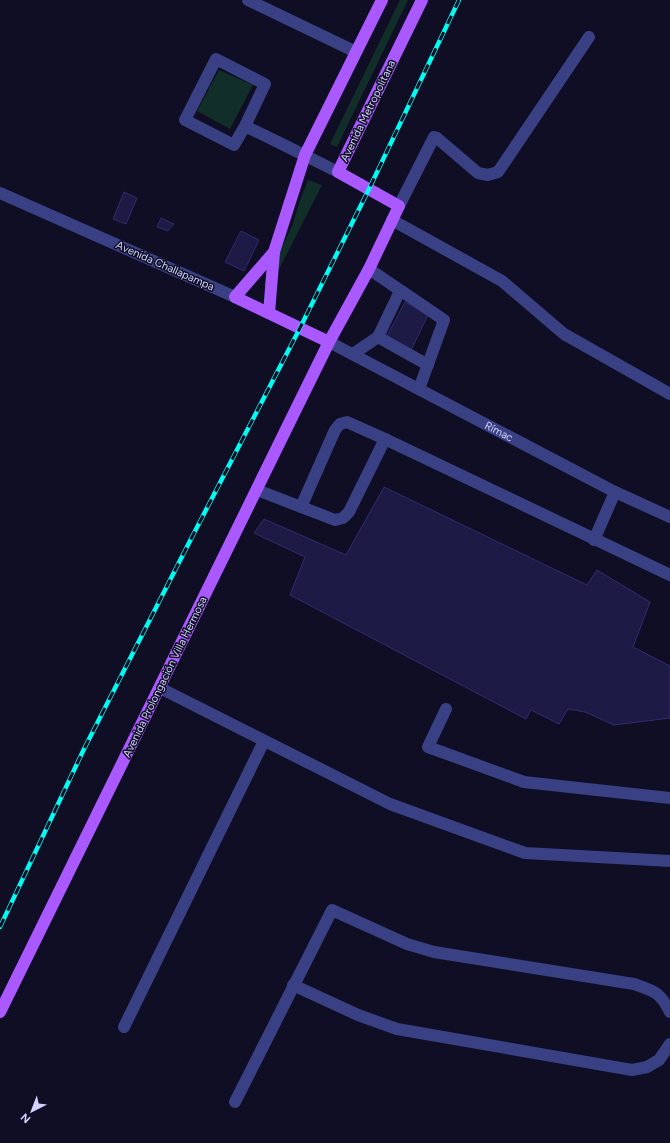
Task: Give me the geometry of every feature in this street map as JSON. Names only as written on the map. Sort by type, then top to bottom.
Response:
[{"type":"main road","points":[[269,313],[274,252],[305,155],[382,0]]},
{"type":"main road","name":"Avenida Metropolitana","points":[[399,206],[338,172],[422,0]]},
{"type":"main road","points":[[329,342],[368,269],[399,206]]},
{"type":"main road","points":[[235,297],[274,252]]},
{"type":"main road","name":"Avenida Challapampa","points":[[235,297],[329,342]]},
{"type":"main road","name":"Avenida Prolongación Villa Hermosa","points":[[0,1012],[329,342]]},
{"type":"street","points":[[248,0],[356,52]]},
{"type":"street","points":[[399,206],[434,137],[478,173],[488,175],[498,172],[589,37]]},
{"type":"street","points":[[216,59],[265,84],[245,126],[234,146],[185,120],[216,59]]},
{"type":"street","points":[[245,126],[338,172]]},
{"type":"street","name":"Avenida Challapampa","points":[[0,194],[235,297]]},
{"type":"street","points":[[392,220],[502,282],[564,334],[670,394]]},
{"type":"street","points":[[368,269],[444,320],[419,389]]},
{"type":"street","points":[[352,354],[378,337],[400,291]]},
{"type":"street","points":[[378,337],[428,365]]},
{"type":"street","name":"Rímac","points":[[329,342],[615,492],[670,517]]},
{"type":"street","points":[[301,507],[335,430],[340,424],[347,422],[670,575]]},
{"type":"street","points":[[257,490],[335,520],[344,518],[349,512],[385,439]]},
{"type":"street","points":[[594,540],[615,492]]},
{"type":"street","points":[[160,688],[390,804],[525,853],[670,861]]},
{"type":"street","points":[[446,709],[428,747],[524,782],[670,798]]},
{"type":"street","points":[[124,1027],[264,741]]},
{"type":"street","points":[[235,1102],[332,910],[407,944],[434,952],[634,984],[653,990],[665,1001],[670,1012]]},
{"type":"street","points":[[293,985],[358,1015],[397,1029],[632,1070],[647,1067],[659,1060],[670,1044]]},
{"type":"green space","points":[[400,0],[408,0],[337,147],[330,144]]},
{"type":"green space","points":[[219,70],[253,85],[230,129],[197,111]]},
{"type":"green space","points":[[308,180],[322,185],[270,287],[264,285],[293,224]]},
{"type":"building","points":[[124,192],[137,198],[126,224],[113,219]]},
{"type":"building","points":[[161,218],[174,224],[168,231],[157,227]]},
{"type":"building","points":[[241,231],[259,240],[244,271],[225,262]]},
{"type":"building","points":[[405,302],[428,315],[411,350],[387,336]]},
{"type":"building","points":[[384,487],[587,585],[597,570],[650,602],[633,647],[670,666],[670,718],[614,725],[585,712],[568,709],[559,724],[531,710],[526,719],[290,595],[305,557],[254,533],[264,519],[346,555]]},
{"type":"railway","points":[[0,927],[84,749],[300,328],[369,189],[459,0]]}]
